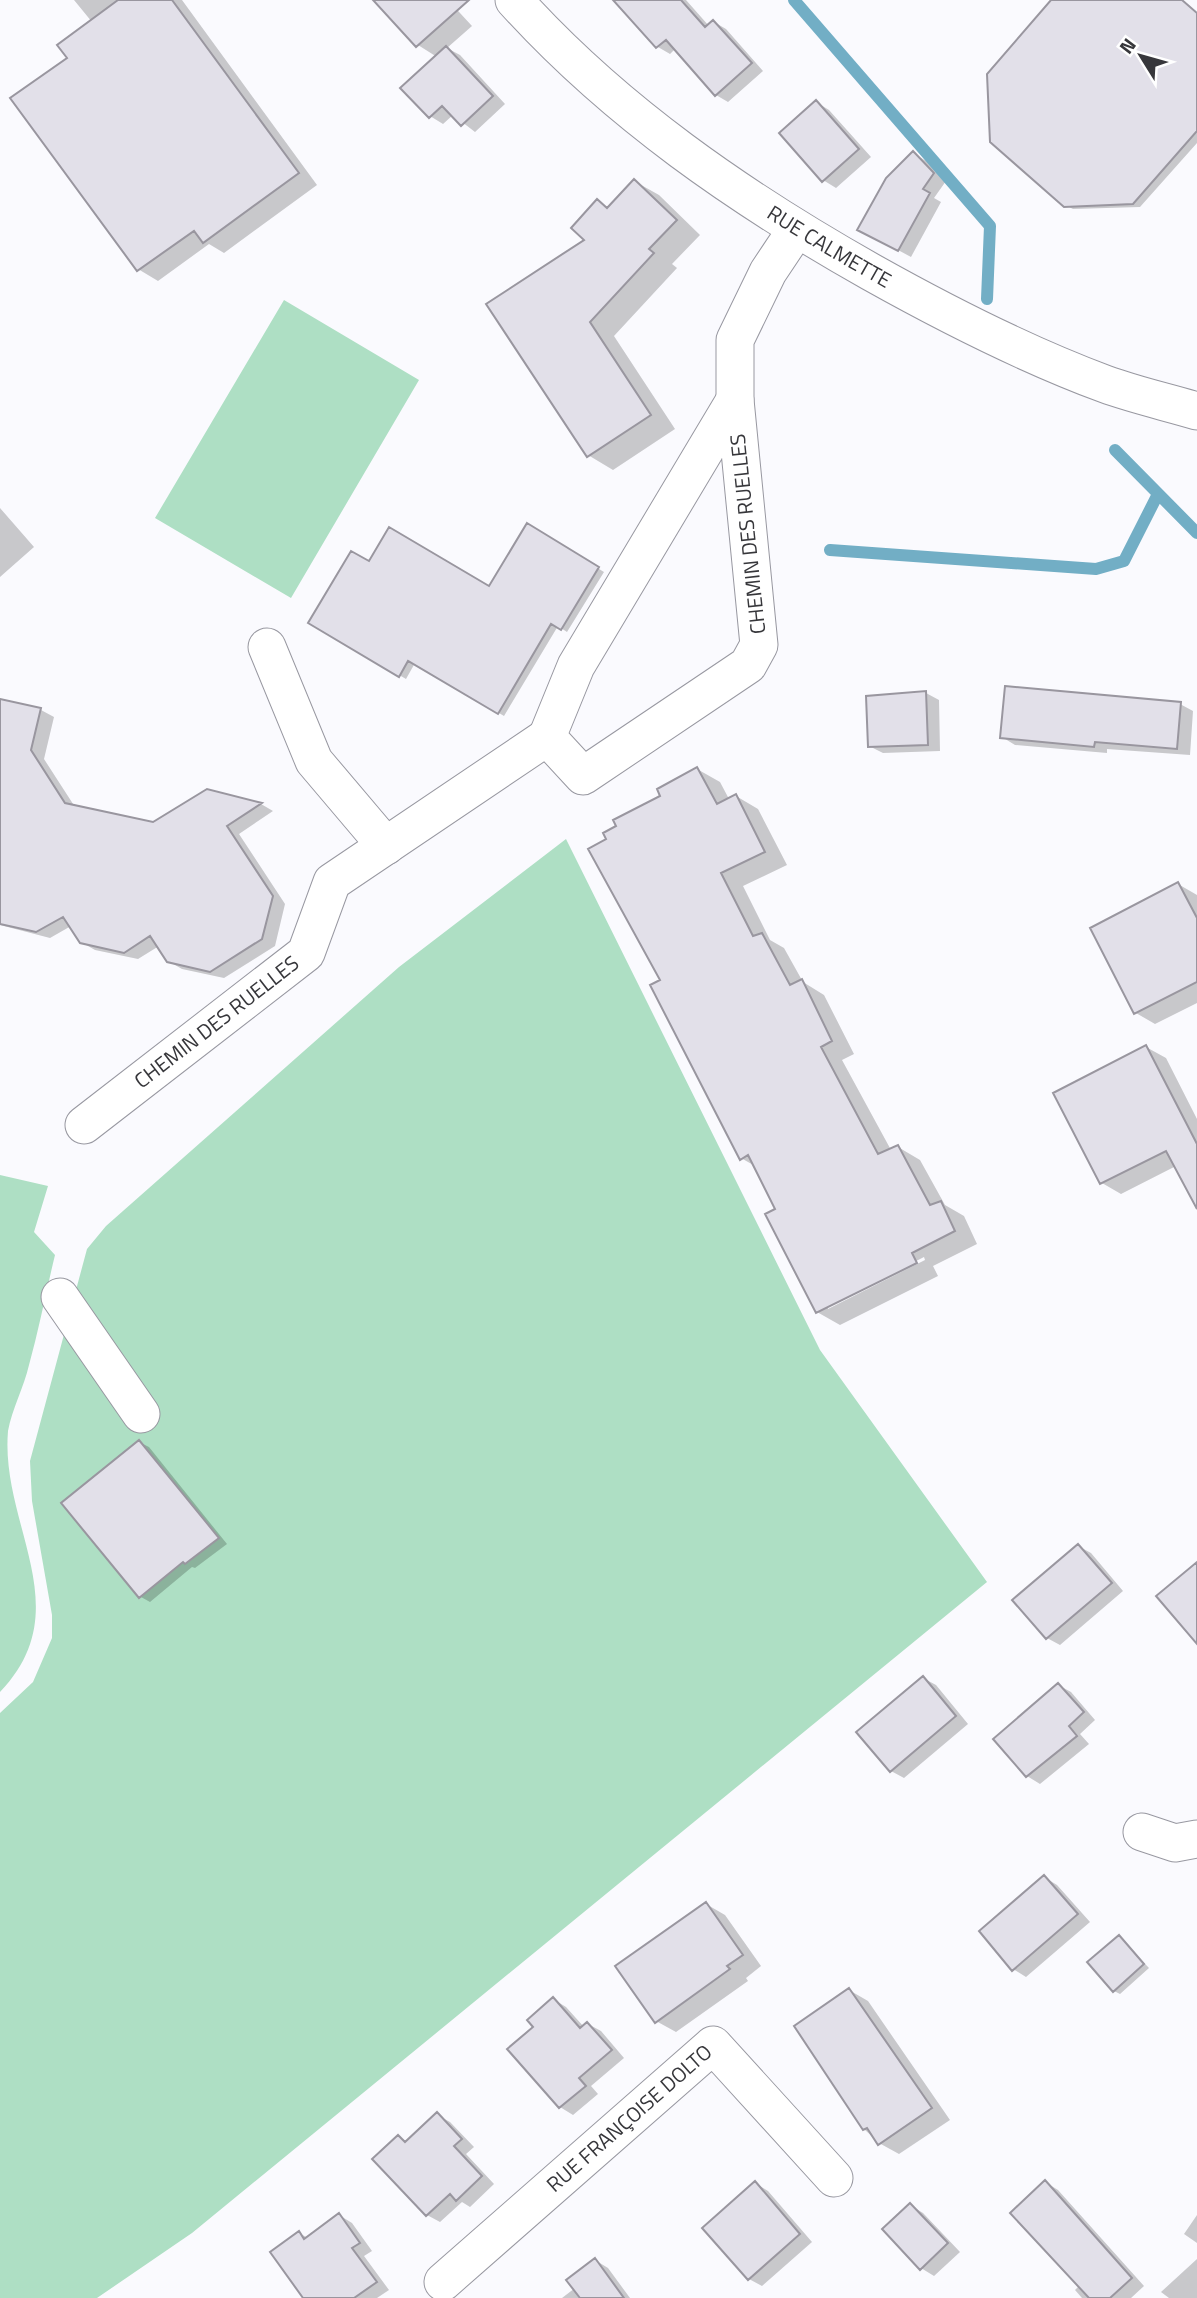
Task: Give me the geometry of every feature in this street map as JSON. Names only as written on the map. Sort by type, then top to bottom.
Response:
[{"type":"street","name":"RUE CALMETTE","points":[[514,0],[556,45],[685,155],[796,230],[921,300],[1026,352],[1107,385],[1197,411]]},
{"type":"street","name":"CHEMIN DES RUELLES","points":[[547,737],[583,776],[748,665],[759,645],[735,400],[735,340],[768,272],[796,230]]},
{"type":"street","name":"CHEMIN DES RUELLES","points":[[84,1125],[306,953],[332,882],[547,737],[576,666],[735,400]]},
{"type":"street","points":[[267,646],[314,761],[386,846]]},
{"type":"street","points":[[60,1297],[141,1414]]},
{"type":"street","points":[[1142,1832],[1175,1843],[1197,1839]]},
{"type":"street","name":"RUE FRANÇOISE DOLTO","points":[[441,2293],[713,2045],[834,2178]]},
{"type":"green space","points":[[284,300],[419,380],[291,598],[155,518]]},
{"type":"green space","points":[[566,839],[820,1350],[987,1582],[192,2233],[97,2298],[0,2298],[0,1713],[33,1682],[52,1638],[52,1615],[32,1501],[30,1461],[87,1249],[106,1226],[399,967]]},
{"type":"green space","points":[[0,1175],[48,1186],[34,1232],[55,1255],[27,1373],[8,1431],[9,1466],[36,1598],[34,1629],[23,1661],[0,1692]]},
{"type":"building","points":[[118,0],[172,0],[299,173],[203,243],[194,231],[137,271],[10,98],[67,58],[57,45]]},
{"type":"building","points":[[373,0],[469,0],[416,47]]},
{"type":"building","points":[[613,0],[681,0],[705,27],[713,20],[752,63],[715,96],[666,40],[656,48]]},
{"type":"building","points":[[1051,0],[1182,0],[1197,13],[1197,131],[1133,204],[1064,207],[990,142],[987,74]]},
{"type":"building","points":[[446,46],[493,96],[461,126],[442,106],[429,118],[400,88]]},
{"type":"building","points":[[816,100],[859,149],[822,182],[779,133]]},
{"type":"building","points":[[913,151],[934,173],[923,189],[930,193],[898,251],[857,230],[886,178]]},
{"type":"building","points":[[634,179],[677,220],[649,249],[654,253],[590,322],[651,415],[587,457],[486,304],[584,240],[571,228],[597,199],[607,208]]},
{"type":"building","points":[[527,523],[599,567],[561,630],[551,624],[498,714],[408,661],[399,677],[308,623],[351,551],[369,561],[389,527],[489,586]]},
{"type":"building","points":[[1005,686],[1181,702],[1177,749],[1095,742],[1094,747],[1000,738]]},
{"type":"building","points":[[926,691],[928,745],[868,747],[866,696]]},
{"type":"building","points":[[0,699],[41,708],[31,750],[65,803],[153,822],[207,789],[262,803],[227,826],[273,896],[262,939],[210,972],[167,962],[150,936],[124,953],[80,943],[63,917],[36,932],[0,924]]},
{"type":"building","points":[[697,767],[717,804],[736,794],[765,852],[721,873],[753,936],[762,933],[790,985],[802,979],[832,1041],[821,1047],[878,1154],[898,1145],[930,1205],[941,1201],[955,1231],[912,1253],[917,1263],[816,1313],[765,1214],[775,1209],[748,1155],[740,1160],[650,985],[660,980],[588,849],[606,839],[603,833],[616,826],[613,820],[660,796],[657,789]]},
{"type":"building","points":[[1178,882],[1197,918],[1197,982],[1134,1014],[1090,928]]},
{"type":"building","points":[[1146,1045],[1197,1144],[1197,1209],[1166,1151],[1100,1184],[1053,1093]]},
{"type":"building","points":[[139,1440],[219,1538],[185,1564],[183,1562],[139,1598],[61,1503]]},
{"type":"building","points":[[1078,1544],[1112,1583],[1046,1639],[1012,1600]]},
{"type":"building","points":[[1197,1562],[1197,1644],[1156,1596]]},
{"type":"building","points":[[923,1676],[956,1716],[890,1772],[856,1732]]},
{"type":"building","points":[[1058,1683],[1084,1712],[1069,1726],[1077,1736],[1026,1777],[993,1739]]},
{"type":"building","points":[[1044,1875],[1078,1914],[1012,1971],[979,1931]]},
{"type":"building","points":[[706,1902],[743,1955],[727,1966],[730,1969],[655,2023],[615,1966]]},
{"type":"building","points":[[1119,1935],[1144,1964],[1113,1992],[1087,1962]]},
{"type":"building","points":[[849,1988],[932,2108],[878,2145],[867,2128],[863,2130],[794,2026]]},
{"type":"building","points":[[553,1997],[580,2028],[587,2022],[612,2050],[579,2078],[586,2086],[559,2108],[507,2049],[533,2027],[527,2020]]},
{"type":"building","points":[[437,2112],[462,2139],[454,2146],[482,2176],[456,2201],[450,2194],[426,2216],[372,2159],[398,2135],[405,2142]]},
{"type":"building","points":[[1045,2180],[1132,2278],[1110,2298],[1089,2298],[1010,2213]]},
{"type":"building","points":[[755,2181],[800,2234],[748,2280],[702,2228]]},
{"type":"building","points":[[910,2203],[948,2243],[920,2270],[882,2229]]},
{"type":"building","points":[[339,2213],[360,2243],[352,2248],[377,2282],[354,2298],[303,2298],[270,2252],[299,2231],[304,2239]]},
{"type":"building","points":[[595,2258],[624,2298],[580,2298],[566,2280]]},
{"type":"waterway","points":[[794,0],[990,226],[987,299]]},
{"type":"waterway","points":[[1115,450],[1197,533]]},
{"type":"waterway","points":[[830,550],[1096,569],[1124,561],[1158,494]]}]
